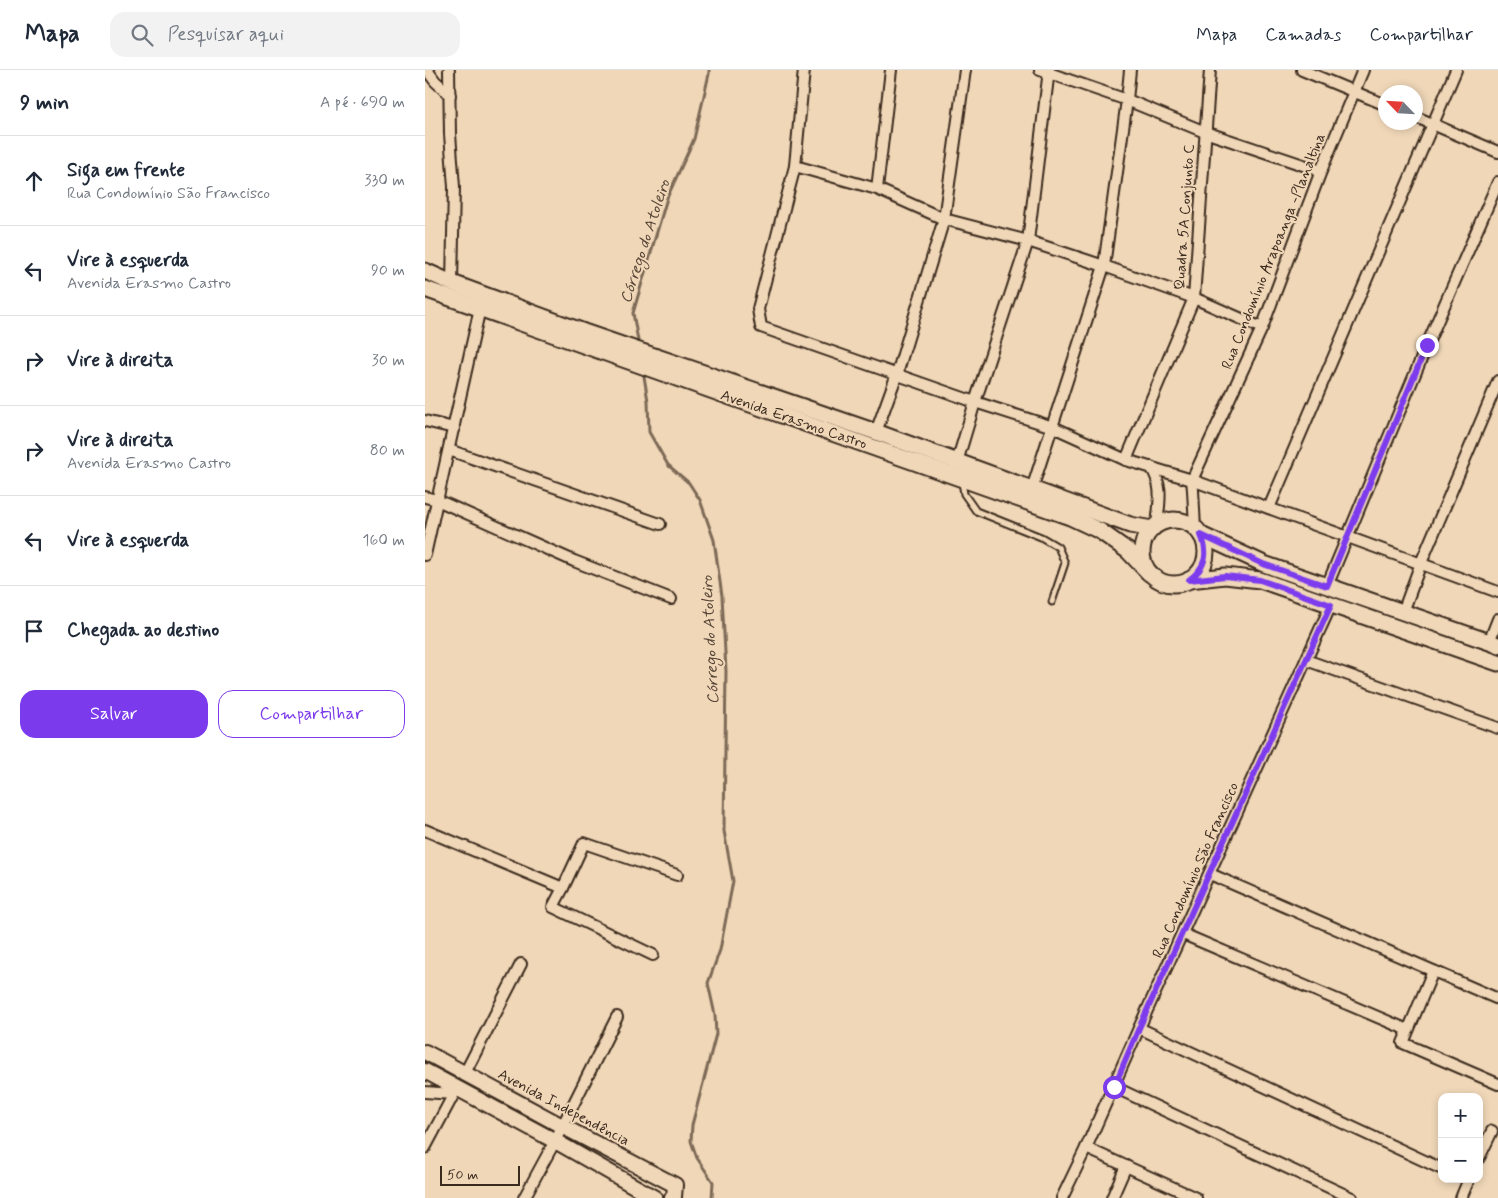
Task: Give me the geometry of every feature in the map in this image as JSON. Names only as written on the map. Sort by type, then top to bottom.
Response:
[{"type":"main road","name":"Avenida Erasmo Castro","points":[[425,271],[630,355]]},
{"type":"main road","name":"Avenida Erasmo Castro","points":[[425,289],[876,432],[1130,525],[1155,527]]},
{"type":"main road","name":"Avenida Erasmo Castro","points":[[663,366],[1070,517],[1100,531],[1128,551],[1149,572]]},
{"type":"main road","points":[[1493,643],[1263,564],[1197,532],[1186,523],[1176,520],[1166,521],[1155,527],[1145,538],[1142,550],[1143,562],[1157,580],[1167,584],[1178,584],[1189,580],[1225,576],[1260,580],[1498,663]]},
{"type":"main road","points":[[1189,580],[1197,574],[1203,565],[1205,555],[1205,545],[1197,532]]},
{"type":"street","points":[[427,70],[450,95]]},
{"type":"street","points":[[449,70],[450,134],[454,186],[452,283]]},
{"type":"street","points":[[804,70],[795,166],[758,309],[761,327],[975,402],[1053,427],[1127,460],[1191,480],[1498,592]]},
{"type":"street","points":[[877,189],[891,70]]},
{"type":"street","points":[[876,432],[897,374],[944,219],[965,70]]},
{"type":"street","points":[[1032,489],[1104,266],[1130,70]]},
{"type":"street","points":[[1211,70],[1205,132],[1321,171]]},
{"type":"street","points":[[1302,70],[1378,102]]},
{"type":"street","name":"Rua Condomínio Arapoanga -Planaltina","points":[[1191,480],[1262,328],[1321,171],[1363,70]]},
{"type":"street","points":[[1269,508],[1456,70]]},
{"type":"street","points":[[957,462],[1028,241],[1046,71]]},
{"type":"street","name":"Quadra 5A Conjunto C","points":[[1046,71],[1127,100],[1205,132],[1194,298],[1127,460]]},
{"type":"street","points":[[1423,120],[1498,152]]},
{"type":"street","points":[[795,166],[877,189],[944,219],[1028,241],[1104,266],[1194,298],[1262,328]]},
{"type":"street","points":[[1327,586],[1427,345],[1498,182]]},
{"type":"street","points":[[425,555],[480,308]]},
{"type":"street","points":[[1403,612],[1421,563],[1498,381]]},
{"type":"street","points":[[425,422],[454,428]]},
{"type":"street","points":[[449,450],[660,524]]},
{"type":"street","points":[[1151,468],[1157,477],[1160,493],[1155,527]]},
{"type":"street","points":[[1191,480],[1197,532]]},
{"type":"street","points":[[425,497],[437,500],[573,560],[671,599]]},
{"type":"street","name":"Rua Condomínio São Francisco","points":[[1062,1198],[1114,1087],[1331,605]]},
{"type":"street","points":[[1493,643],[1498,619]]},
{"type":"street","points":[[1306,660],[1498,728]]},
{"type":"street","points":[[425,830],[563,888]]},
{"type":"street","points":[[653,955],[553,907],[584,842],[677,875]]},
{"type":"street","points":[[1210,874],[1498,999]]},
{"type":"street","points":[[1183,934],[1408,1030]]},
{"type":"street","points":[[465,1073],[521,964]]},
{"type":"street","points":[[1433,970],[1403,1043],[1498,1084]]},
{"type":"street","points":[[524,1198],[555,1141],[617,1017]]},
{"type":"street","points":[[1139,1028],[1438,1167]]},
{"type":"street","name":"Avenida Independência","points":[[425,1052],[675,1185],[674,1197],[672,1198]]},
{"type":"street","points":[[425,1071],[455,1091],[555,1141],[655,1198]]},
{"type":"street","points":[[1114,1087],[1352,1198]]},
{"type":"street","points":[[425,1092],[455,1091]]},
{"type":"street","points":[[425,1148],[455,1091]]},
{"type":"street","points":[[1483,1149],[1491,1131]]},
{"type":"street","points":[[1086,1148],[1196,1198]]},
{"type":"street","points":[[1112,1198],[1127,1166]]},
{"type":"street","points":[[1461,1198],[1466,1183]]},
{"type":"lane","points":[[961,478],[964,494],[976,511],[1041,537],[1058,547],[1065,563],[1052,602]]},
{"type":"waterway","name":"Córrego do Atoleiro","points":[[639,346],[633,313],[667,198],[694,139],[709,70]]},
{"type":"waterway","name":"Córrego do Atoleiro","points":[[643,370],[648,401],[649,432],[668,465],[689,483],[700,500],[714,540],[722,596],[726,671],[724,831],[733,881],[720,950],[708,983],[715,1015],[716,1034],[692,1125],[691,1141],[697,1158],[713,1182],[712,1198]]},
{"type":"route","points":[[1114,1087],[1331,605],[1260,580],[1225,576],[1189,580],[1197,574],[1203,565],[1205,545],[1201,535],[1263,564],[1327,586],[1427,345]]}]
